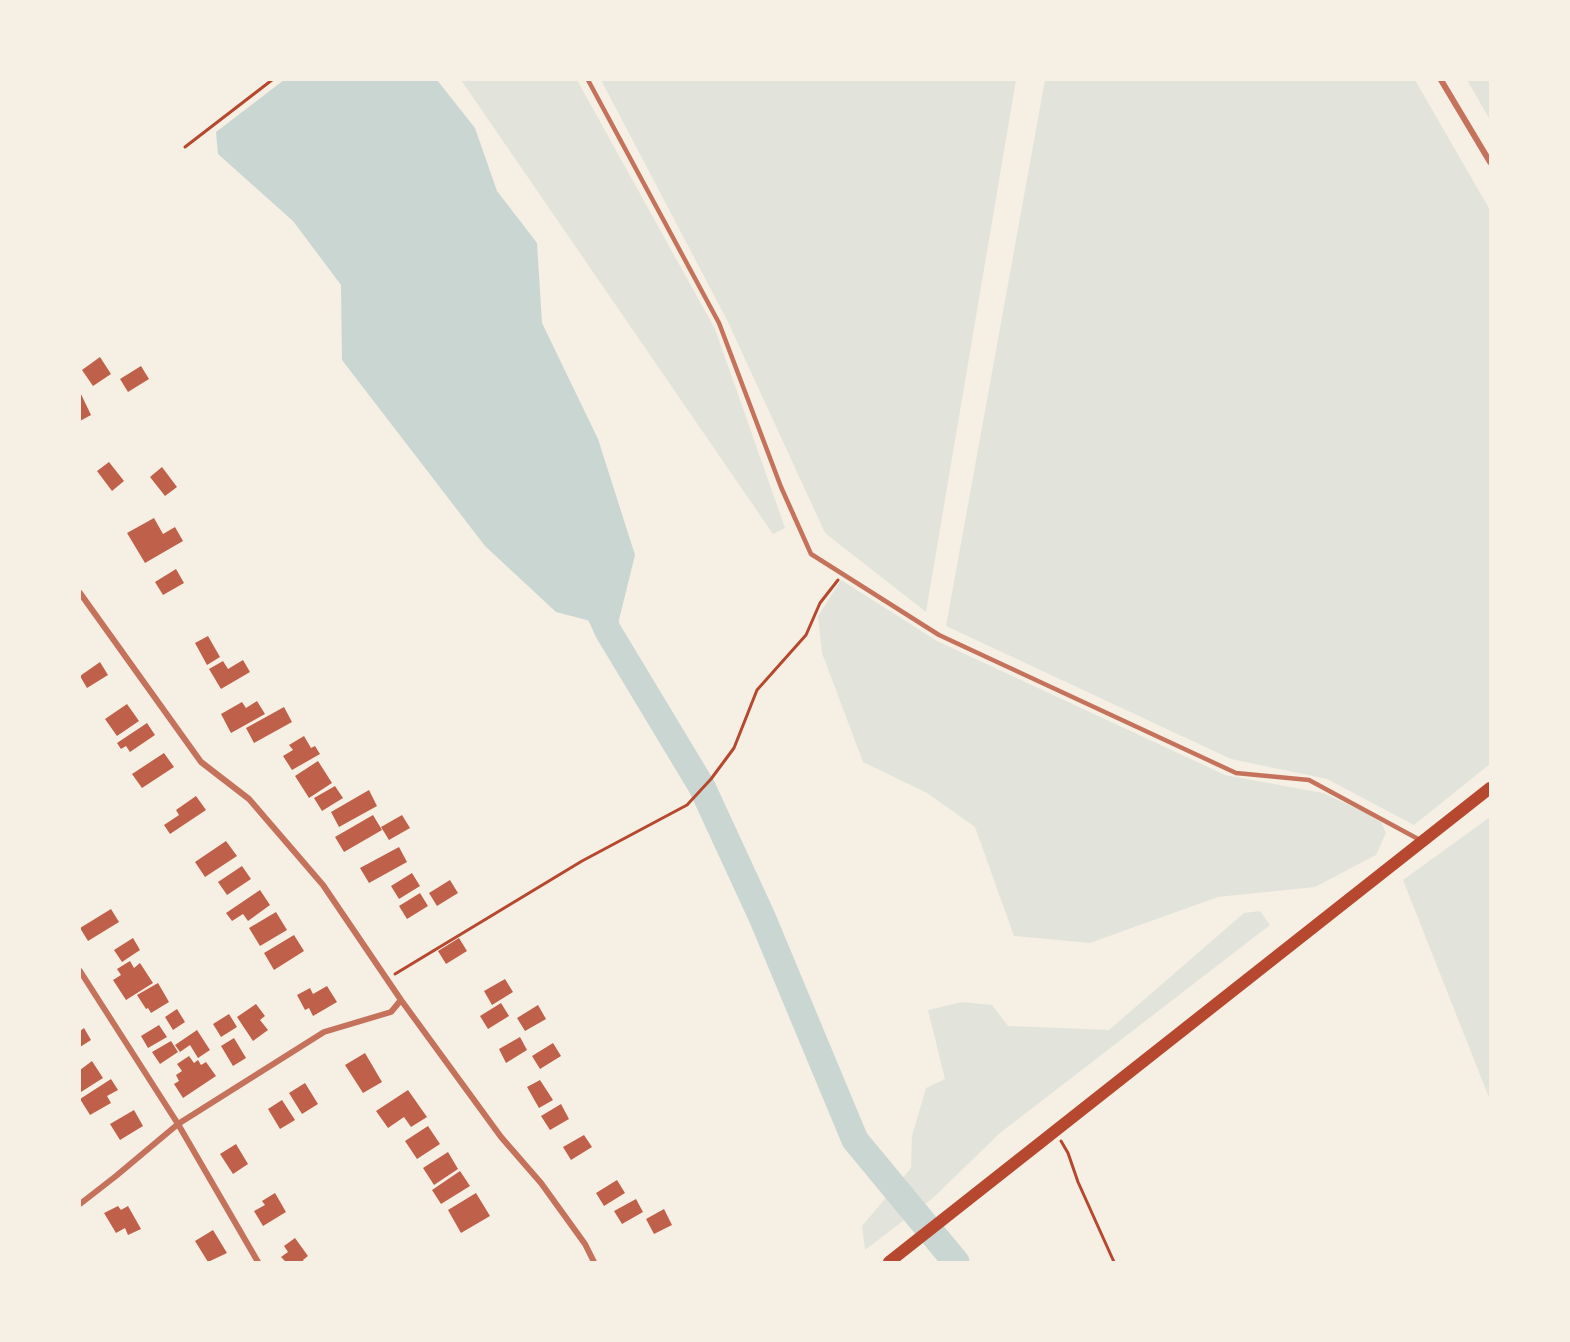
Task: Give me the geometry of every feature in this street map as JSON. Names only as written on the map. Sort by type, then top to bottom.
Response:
[{"type":"main road","points":[[890,1263],[1491,788]]},
{"type":"street","points":[[1441,80],[1491,162]]},
{"type":"street","points":[[80,593],[201,762],[249,799],[323,885],[401,1000],[501,1137],[541,1183],[585,1244],[594,1263]]},
{"type":"street","points":[[80,971],[178,1124],[258,1263]]},
{"type":"street","points":[[80,1204],[178,1124],[324,1032],[391,1012],[401,1000]]},
{"type":"lane","points":[[588,80],[719,323],[781,487],[811,554],[939,635],[1236,773],[1309,780],[1422,841]]},
{"type":"path","points":[[186,147],[272,80]]},
{"type":"path","points":[[387,979],[582,861],[687,805],[711,779],[734,748],[757,690],[806,635],[820,603],[843,574]]},
{"type":"path","points":[[1055,1132],[1068,1153],[1078,1182],[1114,1263]]},
{"type":"shaded area","points":[[284,80],[437,80],[475,128],[497,191],[537,243],[542,323],[598,439],[635,555],[617,628],[556,612],[485,546],[342,360],[341,285],[293,221],[218,154],[216,132]]},
{"type":"shaded area","points":[[461,80],[577,80],[715,329],[785,528],[773,534]]},
{"type":"shaded area","points":[[601,80],[1016,80],[926,612],[825,533],[728,322]]},
{"type":"shaded area","points":[[1045,80],[1415,80],[1490,210],[1490,764],[1414,825],[1327,779],[1231,759],[946,626]]},
{"type":"shaded area","points":[[1467,80],[1490,80],[1490,120]]},
{"type":"shaded area","points":[[841,580],[937,641],[1225,775],[1323,793],[1362,811],[1381,822],[1386,833],[1376,855],[1315,887],[1218,897],[1090,943],[1014,936],[975,827],[927,793],[863,762],[822,653],[818,616]]},
{"type":"shaded area","points":[[1490,817],[1490,1100],[1403,880]]},
{"type":"shaded area","points":[[1260,911],[1270,925],[1000,1133],[933,1198],[865,1250],[862,1226],[911,1168],[912,1136],[926,1088],[945,1079],[928,1010],[962,1002],[992,1005],[1008,1026],[1109,1030],[1244,913]]},
{"type":"building","points":[[100,357],[111,374],[93,386],[82,370]]},
{"type":"building","points":[[141,366],[149,379],[128,392],[120,379]]},
{"type":"building","points":[[80,392],[91,415],[80,421]]},
{"type":"building","points":[[109,462],[124,481],[112,491],[97,471]]},
{"type":"building","points":[[162,467],[177,487],[165,496],[150,477]]},
{"type":"building","points":[[154,518],[163,534],[175,527],[183,541],[145,563],[127,533]]},
{"type":"building","points":[[176,569],[184,583],[163,595],[155,582]]},
{"type":"building","points":[[208,636],[220,657],[207,665],[195,643]]},
{"type":"building","points":[[243,660],[250,672],[221,689],[209,669],[223,661],[228,669]]},
{"type":"building","points":[[100,662],[108,675],[87,688],[80,676]]},
{"type":"building","points":[[257,701],[265,714],[231,733],[221,714],[242,702],[246,708]]},
{"type":"building","points":[[127,704],[139,721],[117,736],[105,719]]},
{"type":"building","points":[[284,707],[292,722],[254,743],[246,728]]},
{"type":"building","points":[[147,723],[155,735],[130,752],[126,746],[121,749],[117,743]]},
{"type":"building","points":[[304,736],[311,748],[315,746],[320,754],[292,770],[283,756],[293,750],[289,745]]},
{"type":"building","points":[[164,753],[174,767],[142,788],[132,774]]},
{"type":"building","points":[[318,761],[332,783],[309,798],[295,776]]},
{"type":"building","points":[[335,786],[343,798],[322,811],[314,798]]},
{"type":"building","points":[[369,790],[377,806],[339,827],[331,812]]},
{"type":"building","points":[[196,796],[206,810],[170,834],[164,825],[179,815],[176,810]]},
{"type":"building","points":[[373,815],[382,830],[344,852],[335,837]]},
{"type":"building","points":[[402,815],[410,828],[389,840],[381,827]]},
{"type":"building","points":[[226,841],[237,856],[205,877],[195,862]]},
{"type":"building","points":[[399,847],[407,862],[369,883],[360,868]]},
{"type":"building","points":[[242,866],[251,879],[227,895],[218,882]]},
{"type":"building","points":[[412,873],[420,886],[399,899],[391,886]]},
{"type":"building","points":[[450,880],[458,893],[437,906],[429,893]]},
{"type":"building","points":[[260,890],[270,905],[248,921],[243,914],[232,921],[226,913]]},
{"type":"building","points":[[420,893],[428,906],[407,919],[399,906]]},
{"type":"building","points":[[111,909],[119,922],[88,941],[80,928]]},
{"type":"building","points":[[276,912],[287,930],[260,946],[249,928]]},
{"type":"building","points":[[294,935],[304,951],[274,970],[264,953]]},
{"type":"building","points":[[133,938],[140,950],[122,962],[114,950]]},
{"type":"building","points":[[459,938],[467,951],[446,964],[438,951]]},
{"type":"building","points":[[130,961],[134,968],[140,963],[153,983],[126,1000],[113,980],[121,975],[117,969]]},
{"type":"building","points":[[505,979],[513,992],[492,1005],[484,991]]},
{"type":"building","points":[[158,983],[169,1002],[151,1013],[137,995]]},
{"type":"building","points":[[327,986],[337,1002],[313,1016],[309,1008],[305,1010],[297,995],[310,988],[313,994]]},
{"type":"building","points":[[501,1003],[509,1016],[488,1029],[480,1016]]},
{"type":"building","points":[[256,1004],[265,1016],[260,1020],[268,1030],[253,1041],[237,1017]]},
{"type":"building","points":[[538,1005],[546,1019],[525,1031],[517,1018]]},
{"type":"building","points":[[177,1009],[185,1022],[173,1030],[165,1017]]},
{"type":"building","points":[[229,1014],[237,1027],[221,1037],[213,1024]]},
{"type":"building","points":[[159,1025],[167,1037],[148,1048],[141,1036]]},
{"type":"building","points":[[84,1028],[91,1040],[80,1047],[80,1031]]},
{"type":"building","points":[[197,1030],[210,1050],[198,1058],[190,1045],[180,1052],[175,1045]]},
{"type":"building","points":[[520,1037],[527,1050],[506,1063],[499,1049]]},
{"type":"building","points":[[234,1038],[246,1058],[233,1066],[221,1046]]},
{"type":"building","points":[[171,1041],[178,1052],[160,1064],[152,1052]]},
{"type":"building","points":[[553,1043],[561,1056],[540,1069],[532,1056]]},
{"type":"building","points":[[365,1053],[382,1082],[363,1093],[345,1065]]},
{"type":"building","points":[[189,1056],[194,1063],[198,1060],[201,1065],[206,1062],[216,1076],[183,1098],[174,1084],[179,1081],[176,1075],[182,1071],[177,1064]]},
{"type":"building","points":[[92,1061],[103,1078],[81,1092],[80,1070]]},
{"type":"building","points":[[111,1079],[118,1090],[107,1096],[111,1103],[90,1115],[80,1099]]},
{"type":"building","points":[[540,1080],[553,1100],[539,1108],[527,1087]]},
{"type":"building","points":[[305,1083],[318,1104],[302,1114],[289,1093]]},
{"type":"building","points":[[408,1090],[427,1117],[411,1127],[404,1117],[388,1128],[376,1111]]},
{"type":"building","points":[[282,1100],[295,1120],[280,1129],[268,1109]]},
{"type":"building","points":[[561,1104],[569,1119],[550,1130],[541,1116]]},
{"type":"building","points":[[134,1110],[143,1126],[120,1140],[110,1124]]},
{"type":"building","points":[[428,1126],[440,1144],[417,1159],[405,1141]]},
{"type":"building","points":[[584,1135],[592,1147],[571,1160],[563,1147]]},
{"type":"building","points":[[236,1144],[248,1164],[233,1174],[220,1154]]},
{"type":"building","points":[[448,1152],[458,1169],[434,1185],[423,1168]]},
{"type":"building","points":[[460,1171],[470,1186],[441,1204],[432,1190]]},
{"type":"building","points":[[617,1180],[625,1193],[604,1206],[596,1193]]},
{"type":"building","points":[[275,1193],[286,1212],[263,1226],[254,1211],[265,1205],[262,1201]]},
{"type":"building","points":[[476,1193],[490,1216],[461,1233],[448,1210]]},
{"type":"building","points":[[636,1199],[643,1212],[622,1224],[614,1211]]},
{"type":"building","points":[[118,1206],[121,1210],[128,1206],[141,1229],[128,1235],[125,1228],[116,1233],[104,1213]]},
{"type":"building","points":[[664,1209],[672,1225],[654,1234],[646,1219]]},
{"type":"building","points":[[213,1230],[227,1253],[208,1262],[195,1241]]},
{"type":"building","points":[[295,1238],[308,1256],[303,1260],[304,1262],[286,1262],[281,1257],[288,1252],[284,1246]]},
{"type":"waterway","points":[[590,591],[608,631],[702,787],[762,917],[855,1140],[956,1262]]}]
